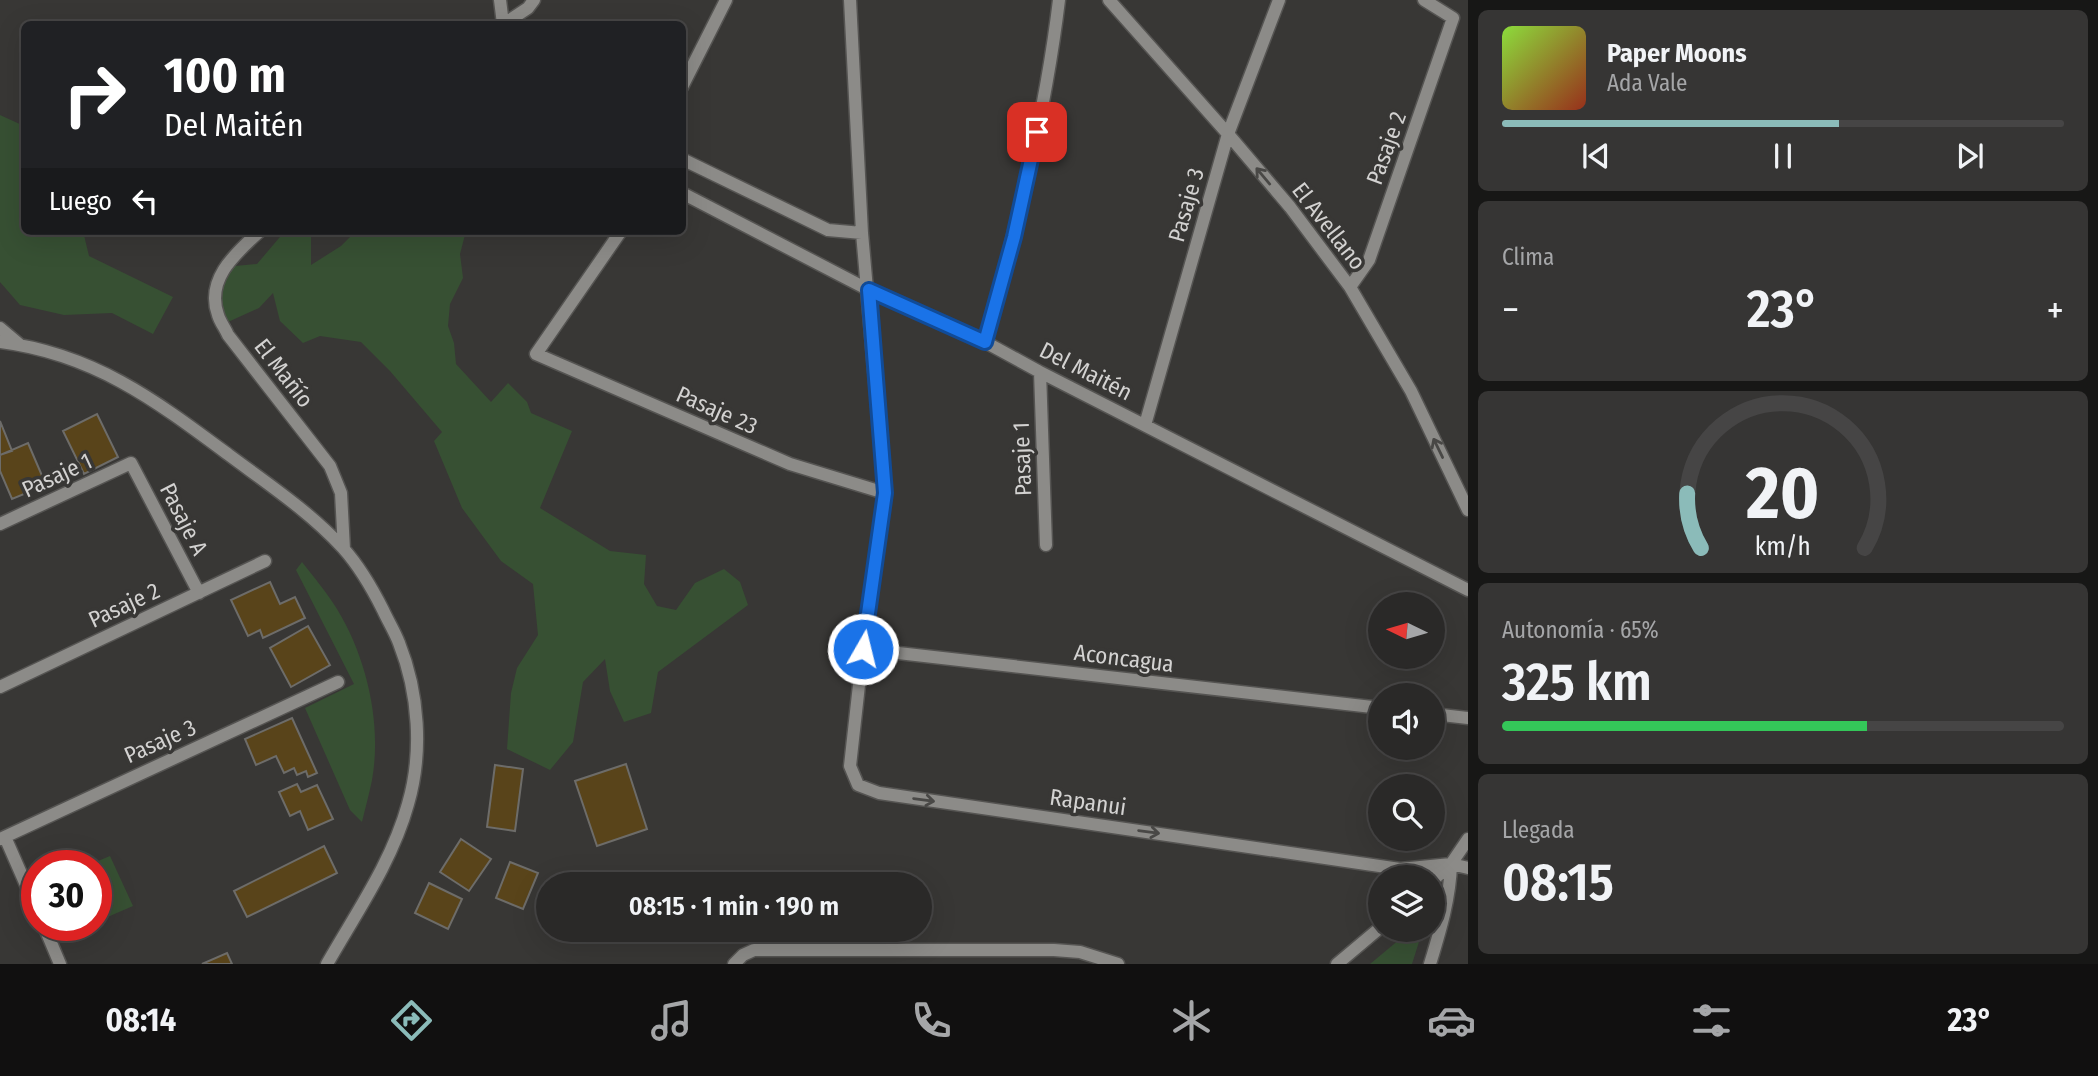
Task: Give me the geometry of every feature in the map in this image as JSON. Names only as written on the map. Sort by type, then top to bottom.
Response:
[{"type":"street","points":[[500,0],[503,21]]},
{"type":"street","points":[[508,21],[528,8],[534,0]]},
{"type":"street","points":[[686,78],[726,0]]},
{"type":"street","points":[[850,0],[862,233],[869,290]]},
{"type":"street","points":[[985,342],[1014,237],[1048,79],[1059,0]]},
{"type":"street","name":"El Avellano","points":[[1109,0],[1290,207],[1350,288],[1411,391],[1468,510]]},
{"type":"street","name":"Pasaje 3","points":[[1145,425],[1228,134],[1279,0]]},
{"type":"street","name":"Pasaje 2","points":[[1350,288],[1369,260],[1453,18],[1424,0]]},
{"type":"street","points":[[686,161],[828,230],[862,233]]},
{"type":"street","name":"Del Maitén","points":[[686,196],[869,290],[985,342],[1468,590]]},
{"type":"street","name":"El Mañío","points":[[256,235],[226,265],[219,277],[214,298],[217,314],[228,335],[330,467],[341,493],[344,549]]},
{"type":"street","name":"Pasaje 23","points":[[618,235],[536,354],[790,464],[885,493]]},
{"type":"street","name":"Rapanui","points":[[869,290],[885,493],[850,766],[858,785],[879,793],[1400,869],[1451,864],[1468,868]]},
{"type":"street","points":[[0,328],[19,344]]},
{"type":"street","points":[[0,342],[19,344],[73,358],[119,379],[148,397],[321,526],[344,549],[368,581],[400,644],[414,693],[417,752],[408,803],[390,853],[327,964]]},
{"type":"street","name":"Pasaje 1","points":[[1040,372],[1046,545]]},
{"type":"street","name":"Pasaje 1","points":[[0,524],[131,464]]},
{"type":"street","name":"Pasaje A","points":[[131,464],[199,593]]},
{"type":"street","name":"Pasaje 2","points":[[0,687],[265,561]]},
{"type":"street","name":"Aconcagua","points":[[863,649],[1368,707]]},
{"type":"street","name":"Pasaje 3","points":[[2,838],[338,682]]},
{"type":"street","points":[[1445,716],[1468,719]]},
{"type":"street","points":[[2,838],[21,877]]},
{"type":"street","points":[[1445,869],[1468,839]]},
{"type":"street","points":[[1430,964],[1447,908],[1451,864]]},
{"type":"street","points":[[1337,964],[1368,938]]},
{"type":"street","points":[[50,941],[60,964]]},
{"type":"street","points":[[734,964],[743,955],[754,950],[1055,950],[1080,953],[1118,964]]},
{"type":"green space","points":[[0,115],[21,125],[21,235],[84,235],[89,256],[173,297],[153,334],[112,313],[64,315],[20,305],[0,282]]},
{"type":"green space","points":[[282,235],[313,235],[311,265],[341,246],[352,235],[465,235],[460,254],[463,278],[450,304],[448,326],[454,343],[456,364],[491,402],[508,383],[527,402],[531,413],[572,431],[540,508],[610,551],[646,555],[644,584],[657,606],[676,610],[695,583],[724,569],[740,582],[748,605],[658,672],[651,713],[624,722],[610,691],[605,659],[583,682],[573,742],[550,770],[507,749],[511,693],[517,668],[538,635],[533,584],[501,561],[462,508],[434,441],[442,432],[390,371],[361,342],[320,336],[303,343],[280,321],[273,293],[259,308],[217,327],[215,287],[235,266],[257,264]]},
{"type":"green space","points":[[302,562],[329,597],[348,628],[370,692],[375,759],[362,822],[350,810],[305,708],[354,684],[296,570]]},
{"type":"green space","points":[[112,860],[133,906],[112,915]]},
{"type":"green space","points":[[1396,942],[1419,942],[1412,964],[1370,964]]},
{"type":"building","points":[[97,414],[118,457],[84,474],[63,431]]},
{"type":"building","points":[[0,421],[12,451],[0,455]]},
{"type":"building","points":[[28,443],[46,485],[12,499],[0,471],[0,455]]},
{"type":"building","points":[[270,582],[280,604],[295,597],[305,618],[263,638],[260,630],[248,636],[231,600]]},
{"type":"building","points":[[308,626],[330,665],[291,687],[270,648]]},
{"type":"building","points":[[292,718],[317,773],[308,777],[306,771],[297,775],[294,768],[284,773],[276,756],[256,765],[245,739]]},
{"type":"building","points":[[626,764],[647,829],[597,846],[575,781]]},
{"type":"building","points":[[495,765],[523,769],[515,831],[487,827]]},
{"type":"building","points":[[297,784],[301,792],[317,785],[333,819],[308,830],[300,811],[290,816],[279,792]]},
{"type":"building","points":[[461,839],[491,859],[469,891],[440,872]]},
{"type":"building","points":[[324,846],[337,873],[247,917],[234,891]]},
{"type":"building","points":[[510,862],[536,872],[523,909],[496,898]]},
{"type":"building","points":[[429,883],[462,899],[448,929],[415,913]]},
{"type":"building","points":[[227,953],[232,964],[202,964]]},
{"type":"route","points":[[863,649],[885,493],[869,290],[985,342],[1014,237],[1037,132]]}]
